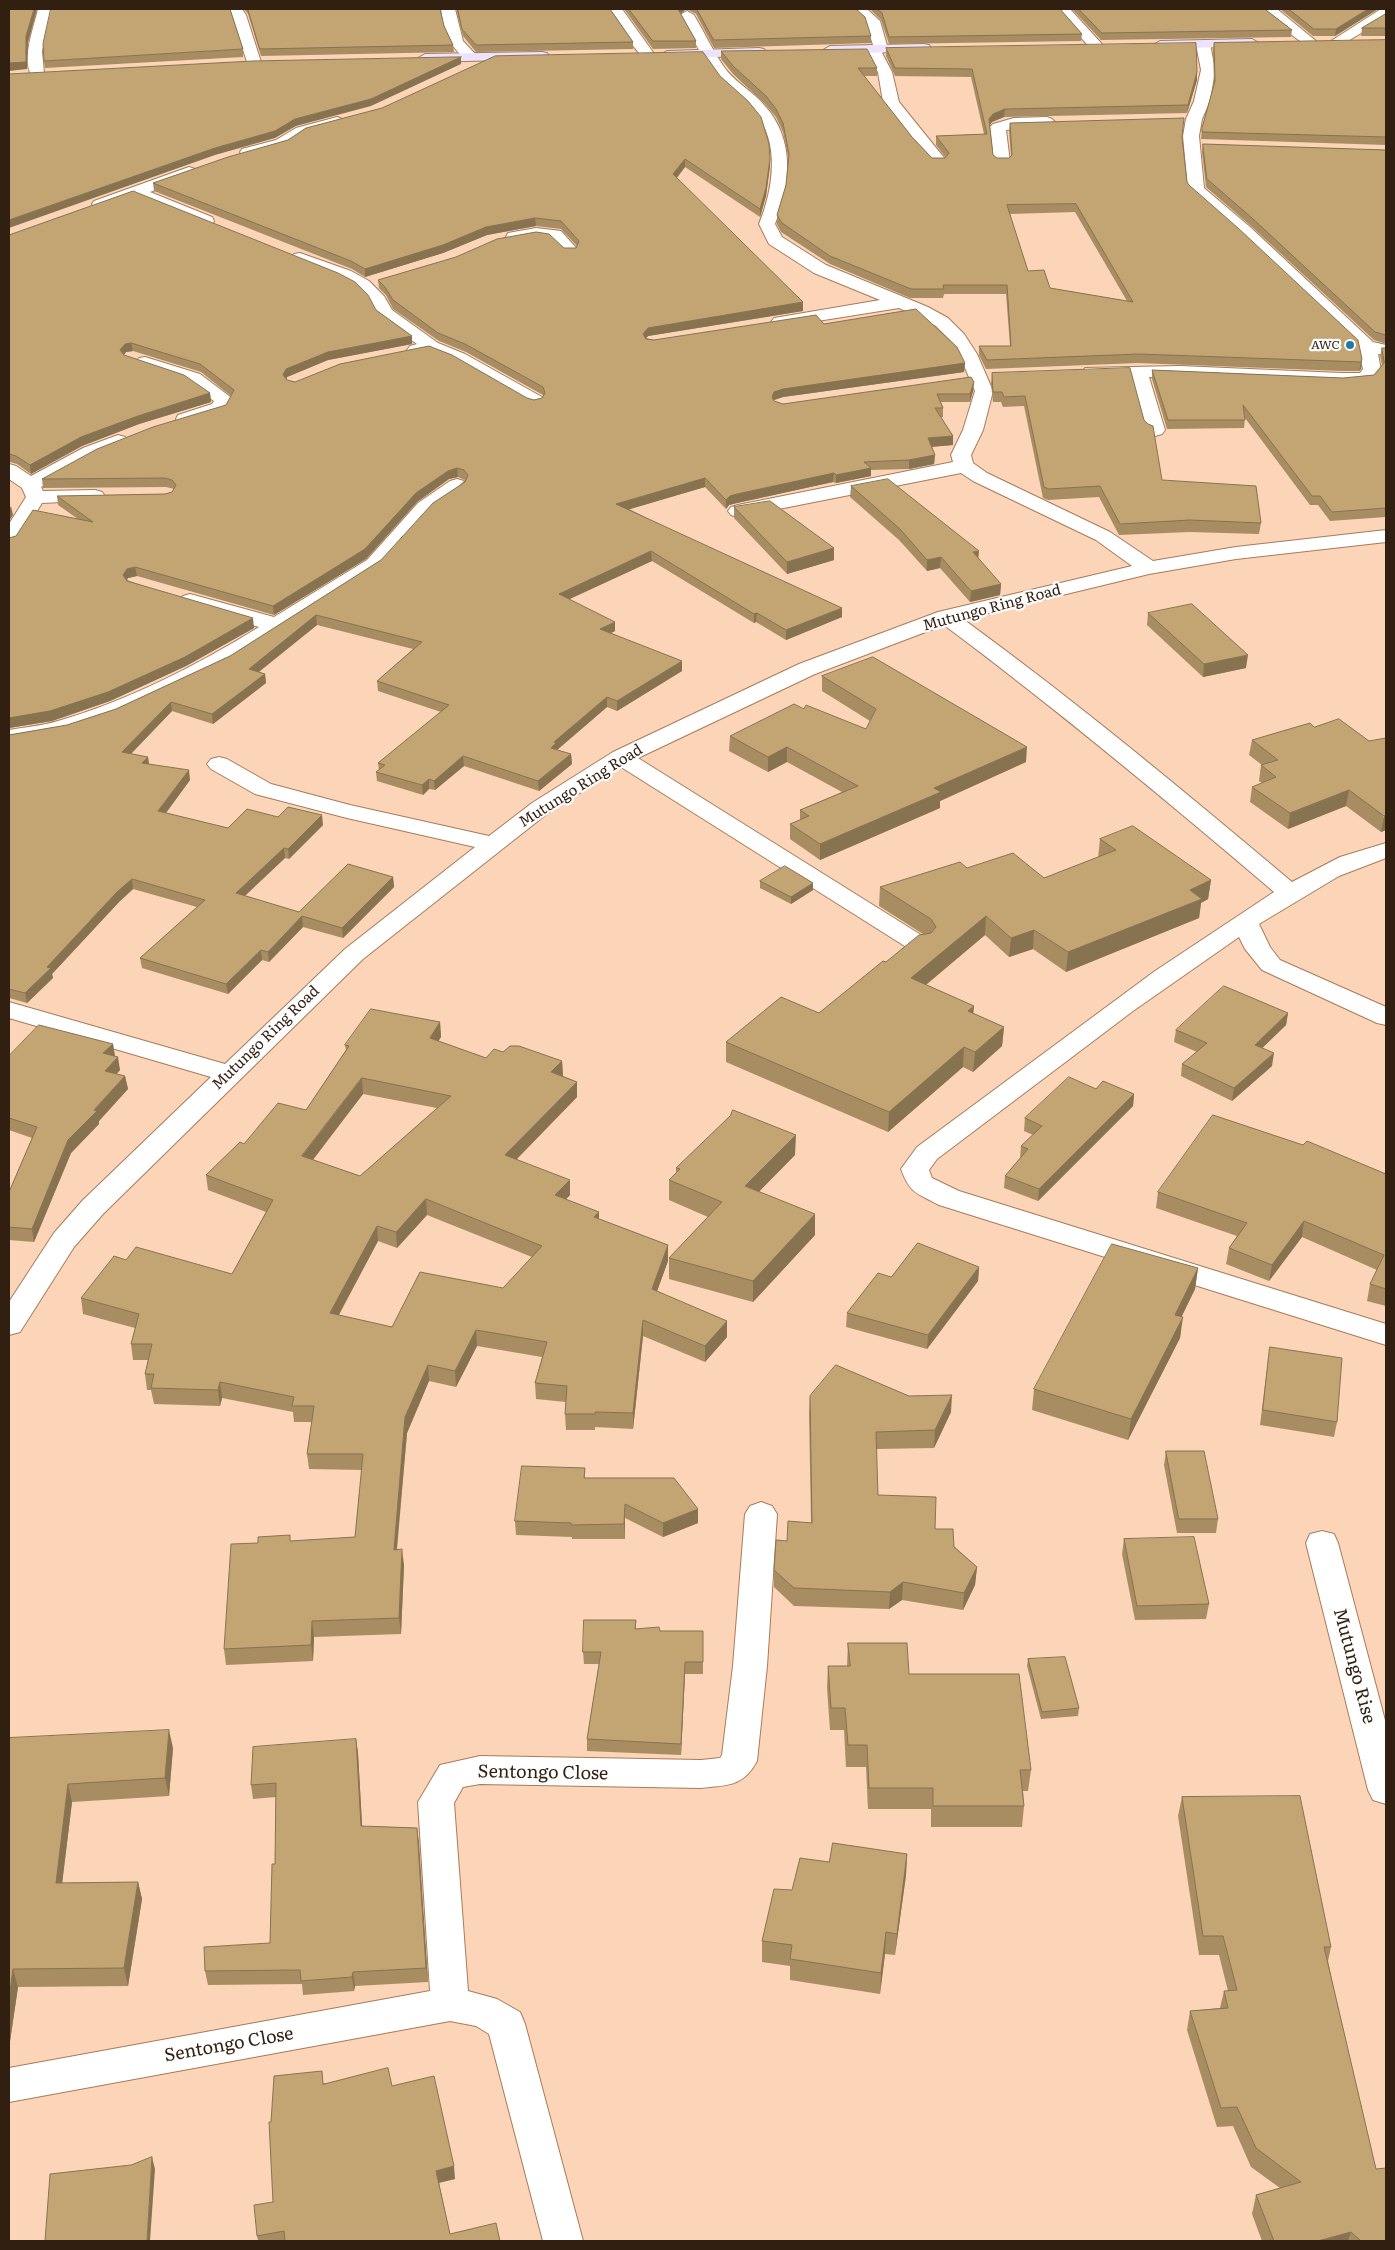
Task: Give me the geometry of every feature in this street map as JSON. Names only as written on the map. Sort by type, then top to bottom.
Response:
[{"type":"main road","points":[[1290,42],[1367,41]]},
{"type":"main road","points":[[1150,45],[1270,42]]},
{"type":"main road","points":[[1076,46],[1114,46]]},
{"type":"main road","points":[[815,51],[940,48]]},
{"type":"main road","points":[[629,56],[777,52]]},
{"type":"main road","points":[[406,58],[552,56]]},
{"type":"main road","points":[[235,63],[259,62]]},
{"type":"main road","points":[[18,75],[56,72]]},
{"type":"street","points":[[36,74],[35,51],[45,9]]},
{"type":"street","points":[[235,9],[259,62]]},
{"type":"street","points":[[448,9],[452,35],[458,46],[470,57]]},
{"type":"street","points":[[615,9],[631,34],[648,55]]},
{"type":"street","points":[[859,9],[873,20],[876,49],[886,76],[885,90],[891,102],[904,121],[939,162]]},
{"type":"street","points":[[1063,9],[1096,46]]},
{"type":"street","points":[[1270,9],[1271,13],[1309,41]]},
{"type":"street","points":[[1338,41],[1386,12]]},
{"type":"street","points":[[687,15],[722,75],[764,113],[778,140],[779,178],[773,211],[768,224],[776,240],[820,269],[902,302],[942,322],[958,338],[979,377],[984,391],[973,430],[961,455],[964,466],[980,477],[1103,536],[1149,568]]},
{"type":"street","points":[[1203,44],[1208,70],[1202,101],[1194,119],[1191,145],[1196,190],[1244,231],[1367,346],[1386,350]]},
{"type":"street","points":[[461,72],[495,56]]},
{"type":"street","points":[[230,158],[282,143],[301,131],[349,119]]},
{"type":"street","points":[[1175,120],[1194,119]]},
{"type":"street","points":[[1002,162],[998,127],[1014,123],[1061,122]]},
{"type":"street","points":[[1191,145],[1211,146]]},
{"type":"street","points":[[87,208],[204,166]]},
{"type":"street","points":[[134,191],[223,227]]},
{"type":"street","points":[[502,240],[536,233],[555,235],[570,250]]},
{"type":"street","points":[[285,252],[363,285],[378,300],[384,313],[432,347],[459,358],[535,401]]},
{"type":"street","points":[[363,285],[380,280]]},
{"type":"street","points":[[768,324],[902,302]]},
{"type":"street","points":[[1076,372],[1138,371],[1270,374],[1342,380],[1365,378],[1372,370],[1367,346]]},
{"type":"street","points":[[398,354],[432,347]]},
{"type":"street","points":[[132,358],[193,378],[224,399],[219,408],[165,424]]},
{"type":"street","points":[[1138,371],[1154,430]]},
{"type":"street","points":[[959,380],[998,376]]},
{"type":"street","points":[[9,540],[33,491],[90,452],[139,433]]},
{"type":"street","points":[[737,511],[964,466]]},
{"type":"street","points":[[9,470],[33,491],[110,496]]},
{"type":"street","points":[[9,737],[60,728],[109,712],[222,659],[374,564],[425,507],[457,485]]},
{"type":"street","name":"Mutungo Ring Road","points":[[9,1325],[64,1240],[82,1220],[228,1074],[354,954],[540,808],[621,757],[807,669],[946,617],[1149,568],[1236,553],[1386,536]]},
{"type":"street","points":[[174,595],[277,625]]},
{"type":"street","points":[[946,617],[1036,683],[1128,756],[1290,893]]},
{"type":"street","points":[[621,757],[920,945]]},
{"type":"street","points":[[218,764],[263,789],[347,811],[493,844]]},
{"type":"street","points":[[1386,850],[1322,875],[1245,922],[1169,974],[935,1147],[927,1153],[915,1169],[920,1183],[949,1198],[1386,1334]]},
{"type":"street","points":[[1245,922],[1258,949],[1271,965],[1386,1017]]},
{"type":"street","points":[[9,1010],[228,1074]]},
{"type":"street","name":"Sentongo Close","points":[[450,2004],[436,1802],[452,1775],[480,1770],[628,1774],[701,1774],[729,1771],[739,1761],[750,1666],[761,1514]]},
{"type":"street","name":"Mutungo Rise","points":[[1322,1543],[1386,1790]]},
{"type":"street","name":"Sentongo Close","points":[[9,2085],[450,2004],[484,2011],[506,2024],[563,2241]]},
{"type":"building","points":[[9,9],[34,9],[26,36],[26,62],[9,63]]},
{"type":"building","points":[[51,9],[230,9],[243,49],[44,61],[43,44]]},
{"type":"building","points":[[248,9],[440,9],[444,26],[453,45],[260,49]]},
{"type":"building","points":[[458,9],[610,9],[633,42],[476,45],[462,29]]},
{"type":"building","points":[[629,9],[678,9],[696,41],[653,41]]},
{"type":"building","points":[[697,9],[856,9],[865,17],[871,36],[714,40]]},
{"type":"building","points":[[877,9],[1060,9],[1082,34],[889,37],[882,13]]},
{"type":"building","points":[[1079,9],[1265,9],[1292,30],[1102,33]]},
{"type":"building","points":[[1289,9],[1368,9],[1336,29],[1314,29]]},
{"type":"building","points":[[1386,14],[1386,28],[1362,28]]},
{"type":"building","points":[[1386,40],[1386,137],[1202,132],[1215,81],[1214,43]]},
{"type":"building","points":[[1196,43],[1197,72],[1188,105],[1005,109],[993,114],[989,119],[993,155],[997,158],[1009,158],[1012,155],[1010,123],[1184,118],[1182,137],[1187,182],[1189,185],[1358,340],[1361,362],[1139,354],[987,360],[979,346],[1011,346],[1007,285],[943,285],[944,289],[911,289],[830,256],[782,223],[777,215],[786,185],[789,154],[783,123],[776,109],[766,96],[733,66],[721,51],[867,49],[877,68],[858,68],[912,137],[932,158],[945,158],[949,153],[936,136],[987,134],[972,69],[895,68],[886,48]],"holes":[[[1076,204],[1133,302],[1050,288],[1044,270],[1028,271],[1007,205]]]},
{"type":"building","points":[[703,52],[720,76],[748,101],[761,117],[769,144],[770,159],[766,188],[760,209],[685,159],[673,174],[803,302],[648,328],[643,334],[646,339],[654,340],[816,315],[824,324],[916,309],[957,347],[965,363],[783,389],[774,392],[772,397],[774,401],[783,404],[971,377],[974,382],[970,394],[937,394],[943,408],[935,408],[953,436],[928,438],[935,455],[909,460],[864,462],[871,468],[836,475],[834,473],[737,494],[730,496],[726,500],[705,478],[616,504],[842,608],[786,630],[757,613],[754,614],[651,551],[559,594],[615,622],[600,629],[682,661],[617,701],[607,697],[554,742],[556,743],[551,748],[571,754],[538,781],[463,756],[434,781],[429,779],[422,785],[376,772],[385,765],[378,763],[449,705],[377,681],[422,642],[316,615],[249,669],[265,674],[212,714],[171,702],[122,752],[148,757],[142,763],[189,770],[158,811],[228,828],[247,809],[278,817],[288,807],[322,815],[288,849],[284,848],[236,893],[299,912],[348,864],[393,877],[342,928],[302,916],[268,952],[261,950],[226,984],[140,958],[205,900],[132,879],[117,892],[47,967],[51,968],[25,993],[9,989],[9,735],[67,725],[116,709],[230,656],[381,560],[433,503],[465,482],[468,475],[464,470],[457,468],[448,471],[416,493],[365,549],[273,606],[135,567],[127,569],[123,575],[127,581],[253,618],[185,657],[108,692],[50,711],[9,718],[9,538],[16,536],[33,510],[93,522],[57,496],[165,494],[172,492],[176,485],[172,480],[165,478],[42,479],[97,449],[153,427],[226,405],[234,390],[200,364],[131,343],[125,344],[120,350],[124,355],[184,375],[210,393],[81,437],[30,465],[9,454],[9,235],[133,191],[338,273],[355,282],[368,295],[376,310],[412,336],[328,352],[286,369],[283,375],[287,380],[295,382],[340,364],[429,346],[452,355],[527,398],[534,400],[542,398],[545,393],[543,387],[465,344],[438,333],[393,300],[378,280],[456,257],[497,239],[536,232],[549,234],[564,248],[576,248],[579,241],[561,221],[535,218],[486,227],[443,245],[365,269],[351,261],[153,183],[228,157],[288,140],[306,128],[382,108],[495,56]]},
{"type":"building","points":[[461,57],[371,99],[295,119],[275,131],[215,148],[9,220],[9,74],[253,61]]},
{"type":"building","points":[[1203,144],[1386,150],[1386,335],[1375,332],[1207,179]]},
{"type":"building","points":[[1382,348],[1386,348],[1386,508],[1332,512],[1320,496],[1312,496],[1243,405],[1245,420],[1168,420],[1152,370],[1343,378],[1374,375],[1384,363]]},
{"type":"building","points":[[1130,368],[1144,420],[1153,426],[1162,480],[1256,486],[1261,523],[1190,520],[1120,524],[1100,486],[1049,489],[1044,487],[1025,396],[1004,397],[1002,392],[993,392],[992,373]]},
{"type":"building","points":[[888,479],[979,551],[973,552],[1001,584],[971,591],[941,557],[927,560],[900,529],[851,486]]},
{"type":"building","points":[[770,501],[834,548],[787,562],[734,507]]},
{"type":"building","points":[[1192,604],[1248,655],[1204,664],[1148,613]]},
{"type":"building","points":[[873,657],[1027,747],[934,788],[941,792],[820,844],[790,824],[809,816],[800,810],[858,786],[787,747],[768,757],[730,736],[794,704],[804,709],[806,705],[866,729],[876,709],[822,676]]},
{"type":"building","points":[[1339,719],[1369,741],[1386,738],[1386,815],[1384,816],[1349,790],[1290,813],[1252,787],[1276,777],[1261,765],[1278,760],[1252,740],[1310,723],[1314,727]]},
{"type":"building","points":[[1133,826],[1211,880],[1190,890],[1202,899],[1068,952],[1034,930],[1011,938],[986,916],[911,978],[974,1006],[968,1011],[1004,1027],[975,1052],[964,1047],[889,1112],[726,1042],[781,997],[819,1013],[883,961],[886,962],[919,935],[931,933],[936,927],[931,919],[880,887],[960,862],[967,868],[1013,853],[1044,878],[1116,850],[1100,839]]},
{"type":"building","points":[[785,866],[813,883],[791,897],[760,881]]},
{"type":"building","points":[[1224,986],[1288,1013],[1255,1045],[1274,1053],[1234,1088],[1182,1064],[1207,1043],[1176,1030]]},
{"type":"building","points":[[371,1009],[440,1022],[430,1038],[486,1058],[494,1049],[503,1052],[510,1046],[519,1046],[562,1061],[551,1072],[577,1082],[505,1155],[570,1180],[555,1195],[599,1212],[594,1217],[668,1245],[652,1289],[727,1321],[705,1346],[643,1320],[633,1413],[595,1412],[595,1414],[565,1414],[567,1386],[535,1383],[547,1342],[476,1330],[455,1371],[428,1365],[405,1417],[394,1550],[402,1549],[399,1618],[312,1621],[311,1645],[224,1649],[231,1544],[258,1543],[258,1537],[290,1535],[290,1541],[355,1537],[363,1454],[307,1454],[314,1406],[292,1406],[294,1397],[220,1382],[218,1390],[151,1388],[154,1374],[145,1374],[152,1344],[131,1344],[139,1314],[81,1298],[114,1256],[126,1260],[136,1247],[232,1274],[273,1200],[206,1175],[240,1142],[244,1144],[278,1103],[306,1110],[349,1046],[345,1045]],"holes":[[[362,1078],[451,1096],[360,1176],[302,1156]],[[426,1199],[542,1246],[503,1288],[420,1272],[392,1327],[330,1313],[377,1226],[396,1232]]]},
{"type":"building","points":[[39,1025],[113,1044],[103,1053],[118,1057],[105,1071],[125,1076],[94,1110],[97,1111],[68,1140],[32,1229],[9,1227],[9,1192],[37,1127],[9,1118],[9,1056]]},
{"type":"building","points":[[1069,1077],[1096,1089],[1103,1081],[1134,1094],[1039,1189],[1005,1176],[1028,1149],[1021,1146],[1042,1126],[1025,1118]]},
{"type":"building","points":[[733,1110],[796,1135],[745,1186],[815,1214],[753,1281],[669,1258],[722,1202],[669,1180],[680,1169],[676,1168],[730,1116]]},
{"type":"building","points":[[1213,1115],[1303,1145],[1307,1141],[1386,1174],[1386,1289],[1370,1284],[1384,1255],[1304,1221],[1272,1265],[1229,1248],[1247,1223],[1158,1192]]},
{"type":"building","points":[[918,1243],[979,1267],[928,1335],[847,1313],[878,1273],[891,1277]]},
{"type":"building","points":[[1112,1244],[1198,1268],[1175,1315],[1183,1317],[1131,1419],[1034,1389]]},
{"type":"building","points":[[1270,1347],[1342,1358],[1337,1422],[1263,1410]]},
{"type":"building","points":[[836,1365],[909,1396],[952,1395],[935,1430],[876,1432],[878,1495],[936,1497],[935,1529],[953,1529],[954,1547],[977,1567],[964,1593],[903,1582],[890,1592],[794,1588],[774,1570],[776,1540],[787,1541],[788,1521],[812,1523],[810,1396]]},
{"type":"building","points":[[1166,1451],[1204,1451],[1218,1519],[1179,1519]]},
{"type":"building","points":[[522,1466],[585,1468],[584,1478],[674,1478],[698,1509],[663,1523],[625,1504],[624,1524],[572,1525],[571,1523],[515,1521]]},
{"type":"building","points":[[1194,1537],[1209,1604],[1137,1606],[1124,1539]]},
{"type":"building","points":[[584,1620],[636,1620],[635,1629],[659,1627],[660,1631],[703,1631],[703,1662],[685,1662],[681,1744],[587,1739],[601,1652],[583,1652]]},
{"type":"building","points":[[848,1643],[907,1643],[909,1674],[1019,1674],[1031,1770],[1020,1770],[1024,1806],[933,1806],[933,1788],[869,1788],[867,1745],[848,1745],[845,1708],[831,1708],[828,1666],[850,1666]]},
{"type":"building","points":[[1065,1657],[1079,1708],[1042,1712],[1028,1659]]},
{"type":"building","points":[[169,1730],[165,1778],[68,1784],[56,1883],[138,1882],[124,1968],[13,1969],[9,1999],[9,1738]]},
{"type":"building","points":[[356,1739],[361,1826],[417,1828],[426,1968],[353,1972],[352,1977],[301,1981],[300,1970],[205,1971],[204,1947],[270,1943],[272,1864],[275,1864],[276,1783],[251,1785],[253,1747]]},
{"type":"building","points":[[1300,1796],[1331,1947],[1324,1947],[1376,2169],[1386,2168],[1386,2241],[1361,2241],[1351,2232],[1318,2241],[1274,2241],[1256,2195],[1301,2182],[1256,2148],[1237,2107],[1221,2108],[1190,2011],[1228,2008],[1224,1991],[1237,1990],[1223,1936],[1203,1936],[1182,1797]]},
{"type":"building","points":[[833,1843],[907,1854],[897,1934],[886,1932],[881,1973],[790,1959],[792,1945],[762,1941],[774,1889],[792,1890],[800,1858],[829,1862]]},
{"type":"building","points":[[388,2068],[392,2086],[434,2076],[454,2166],[436,2171],[450,2234],[496,2223],[500,2241],[285,2241],[284,2231],[257,2236],[254,2205],[273,2202],[269,2122],[271,2122],[274,2076],[322,2071],[323,2084]]},
{"type":"building","points":[[152,2157],[147,2241],[45,2241],[50,2174],[131,2165]]},
{"type":"place","name":"AWC","points":[[1350,345]]}]
